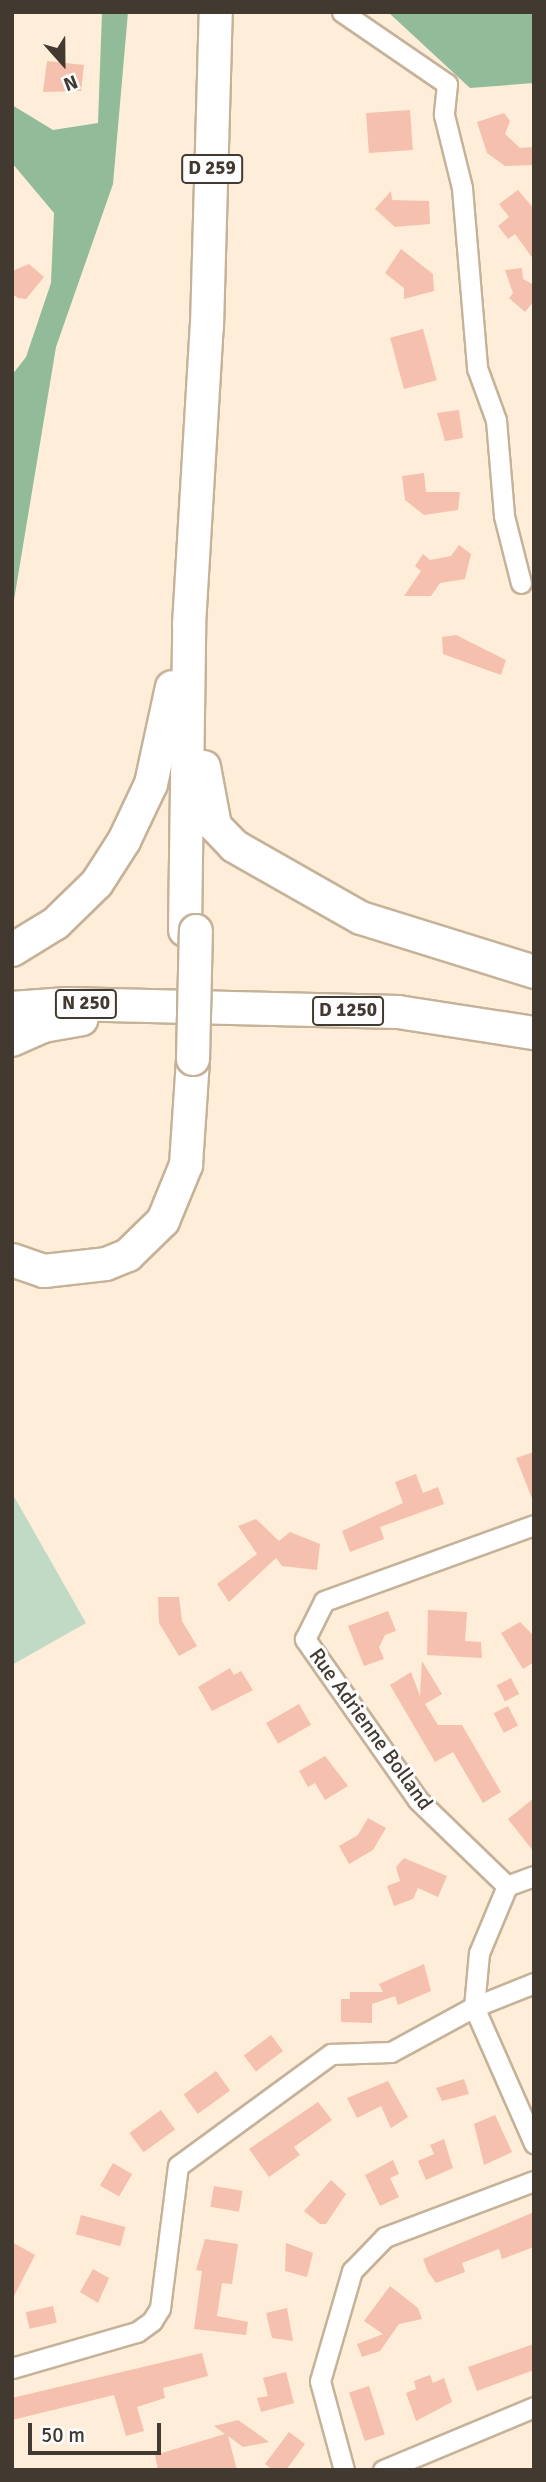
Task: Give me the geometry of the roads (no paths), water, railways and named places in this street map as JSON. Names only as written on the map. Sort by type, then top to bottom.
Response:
[{"type":"main road","name":"D 259","points":[[189,625],[198,539],[216,12]]},
{"type":"main road","points":[[190,931],[204,767],[198,539]]},
{"type":"main road","points":[[12,1260],[44,1271],[94,1267],[128,1255],[163,1222],[186,1165],[190,931],[189,625]]},
{"type":"main road","points":[[12,950],[56,923],[97,883],[124,841],[151,784],[174,668],[189,625]]},
{"type":"main road","points":[[204,767],[215,826],[234,846],[361,918],[534,972]]},
{"type":"main road","points":[[12,1040],[43,1026],[160,1006]]},
{"type":"main road","name":"N 250","points":[[12,1008],[160,1006]]},
{"type":"main road","name":"D 1250","points":[[160,1006],[398,1012],[534,1033]]},
{"type":"main road","points":[[12,1242],[60,1254],[88,1251],[119,1239],[142,1220],[161,1193],[172,1161],[187,1059]]},
{"type":"street","points":[[342,12],[447,85],[444,115],[462,188],[477,368],[496,420],[504,516],[521,583]]},
{"type":"street","name":"Rue Adrienne Bolland","points":[[507,1886],[418,1800],[305,1639],[324,1601],[534,1525]]},
{"type":"street","points":[[534,1876],[507,1886],[479,1953],[474,2007],[534,2143]]},
{"type":"street","points":[[12,2368],[137,2332],[152,2321],[160,2308],[178,2166],[331,2054],[391,2052],[474,2007],[534,1983]]},
{"type":"street","points":[[344,2470],[320,2381],[352,2271],[385,2237],[534,2181]]},
{"type":"street","points":[[383,2470],[534,2407]]}]
